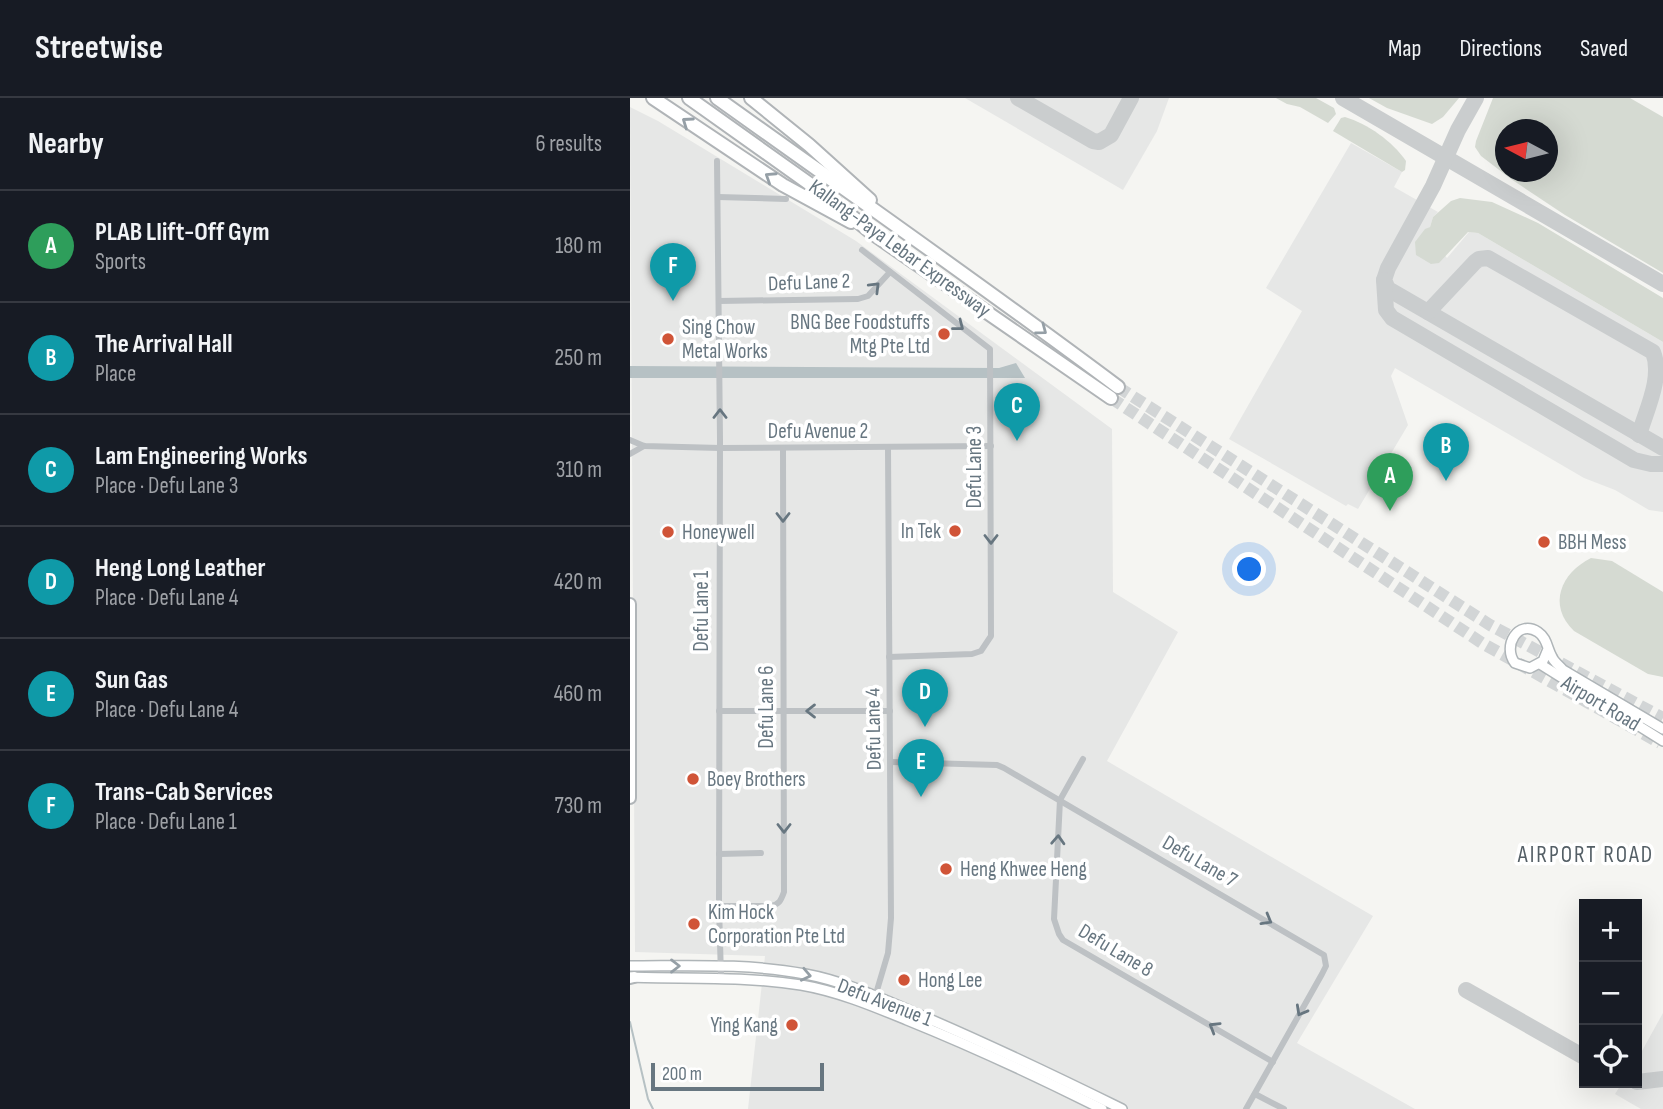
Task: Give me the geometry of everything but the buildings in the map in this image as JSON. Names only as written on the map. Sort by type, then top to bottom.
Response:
[{"type":"highway","points":[[653,98],[783,186],[872,233]]},
{"type":"highway","name":"Kallang-Paya Lebar Expressway","points":[[689,98],[828,197],[872,233],[1114,393],[987,289],[897,228],[717,98]]},
{"type":"highway","points":[[751,98],[809,145],[897,228]]},
{"type":"main road","points":[[630,604],[630,798]]},
{"type":"main road","name":"Airport Road","points":[[1548,649],[1546,658],[1530,668],[1515,663],[1510,654],[1510,641],[1522,630],[1534,630],[1544,637],[1553,660],[1563,670],[1663,729]]},
{"type":"main road","name":"Airport Road","points":[[1540,664],[1663,741]]},
{"type":"main road","name":"Defu Avenue 1","points":[[631,974],[721,972],[803,985],[874,1001],[1033,1065],[1122,1109]]},
{"type":"main road","name":"Defu Avenue 1","points":[[874,1001],[1102,1109]]},
{"type":"street","name":"Defu Lane 1","points":[[717,160],[721,972]]},
{"type":"street","points":[[718,197],[786,199]]},
{"type":"street","name":"Defu Lane 3","points":[[862,250],[990,349],[988,643],[981,651],[972,654],[889,657]]},
{"type":"street","name":"Defu Lane 2","points":[[719,301],[858,299],[868,296],[890,272]]},
{"type":"street","name":"Defu Avenue 2","points":[[630,440],[644,446],[720,448],[991,446]]},
{"type":"street","points":[[630,454],[644,446]]},
{"type":"street","name":"Defu Lane 6","points":[[719,906],[771,906],[781,900],[784,892],[783,448]]},
{"type":"street","name":"Defu Lane 4","points":[[874,1001],[888,953],[891,918],[888,448]]},
{"type":"street","points":[[719,711],[890,711]]},
{"type":"street","points":[[1060,800],[1083,759]]},
{"type":"street","name":"Defu Lane 7","points":[[891,762],[997,765],[1324,955],[1326,967],[1246,1109]]},
{"type":"street","name":"Defu Lane 8","points":[[1060,800],[1054,919],[1063,940],[1273,1062]]},
{"type":"street","points":[[719,854],[761,853]]},
{"type":"street","points":[[1255,1094],[1284,1109]]},
{"type":"shaded area","points":[[965,98],[1169,98],[1157,131],[1123,190]]},
{"type":"shaded area","points":[[1276,98],[1316,98],[1334,108],[1336,114],[1328,123],[1300,107]]},
{"type":"shaded area","points":[[1369,98],[1459,98],[1443,117],[1432,124],[1387,108]]},
{"type":"shaded area","points":[[1493,98],[1630,98],[1663,117],[1663,273],[1516,182],[1558,182],[1558,119],[1495,119],[1495,167],[1481,156],[1475,147]]},
{"type":"shaded area","points":[[630,107],[658,121],[856,241],[1112,429],[1113,592],[1178,632],[1107,761],[1373,916],[1297,1043],[1415,1109],[748,1109],[765,956],[635,952]]},
{"type":"shaded area","points":[[1345,117],[1387,140],[1406,161],[1405,170],[1402,172],[1333,131],[1341,118]]},
{"type":"shaded area","points":[[1351,143],[1402,172],[1394,187],[1438,212],[1430,227],[1425,230],[1447,258],[1469,232],[1478,233],[1663,342],[1663,512],[1649,510],[1615,490],[1584,478],[1395,368],[1391,376],[1408,425],[1358,509],[1348,504],[1346,506],[1229,439],[1302,311],[1266,288]]},
{"type":"shaded area","points":[[1460,198],[1492,202],[1538,223],[1663,298],[1663,342],[1478,233],[1468,232],[1439,263],[1431,264],[1416,255],[1415,242],[1425,229],[1430,227],[1433,217],[1451,201]]},
{"type":"shaded area","points":[[1016,363],[1025,378],[630,378],[630,366],[999,368]]},
{"type":"shaded area","points":[[1591,558],[1612,561],[1663,592],[1663,677],[1648,674],[1574,631],[1566,621],[1561,611],[1561,590],[1572,572]]},
{"type":"shaded area","points":[[1663,1013],[1663,1109],[1641,1109],[1615,1094],[1619,1088],[1642,1088],[1642,1051]]},
{"type":"waterway","points":[[630,1022],[648,1099],[653,1109]]},
{"type":"taxiway","points":[[1018,98],[1099,142],[1111,135],[1131,98]]},
{"type":"taxiway","points":[[1343,98],[1663,284]]},
{"type":"taxiway","points":[[1476,98],[1458,130],[1433,186],[1388,268],[1384,280],[1388,289],[1663,448]]},
{"type":"taxiway","points":[[1428,312],[1475,262],[1488,258],[1653,352],[1656,362],[1655,383],[1639,435]]},
{"type":"taxiway","points":[[1384,280],[1386,310],[1392,318],[1634,460],[1663,464]]},
{"type":"taxiway","points":[[1466,990],[1579,1054]]},
{"type":"taxiway","points":[[1642,1081],[1663,1079]]},
{"type":"tunnel","points":[[1118,387],[1490,625],[1663,718]]},
{"type":"tunnel","points":[[1111,398],[1482,643],[1660,743]]},
{"type":"place","name":"Trans-Cab Services","points":[[673,301]]},
{"type":"place","name":"BNG Bee Foodstuffs Mtg Pte Ltd","points":[[944,334]]},
{"type":"place","name":"Sing Chow Metal Works","points":[[668,339]]},
{"type":"place","name":"Lam Engineering Works","points":[[1017,441]]},
{"type":"place","name":"The Arrival Hall","points":[[1446,481]]},
{"type":"place","name":"PLAB LIift-Off Gym","points":[[1390,511]]},
{"type":"place","name":"In Tek","points":[[955,531]]},
{"type":"place","name":"Honeywell","points":[[668,532]]},
{"type":"place","name":"BBH Mess","points":[[1544,542]]},
{"type":"place","name":"Heng Long Leather","points":[[925,727]]},
{"type":"place","name":"Boey Brothers","points":[[693,779]]},
{"type":"place","name":"Sun Gas","points":[[921,797]]},
{"type":"place","name":"Heng Khwee Heng","points":[[946,869]]},
{"type":"place","name":"Kim Hock Corporation Pte Ltd","points":[[694,924]]},
{"type":"place","name":"Hong Lee","points":[[904,980]]},
{"type":"place","name":"Ying Kang","points":[[792,1025]]},
{"type":"district","name":"AIRPORT ROAD","points":[[1586,854]]}]
